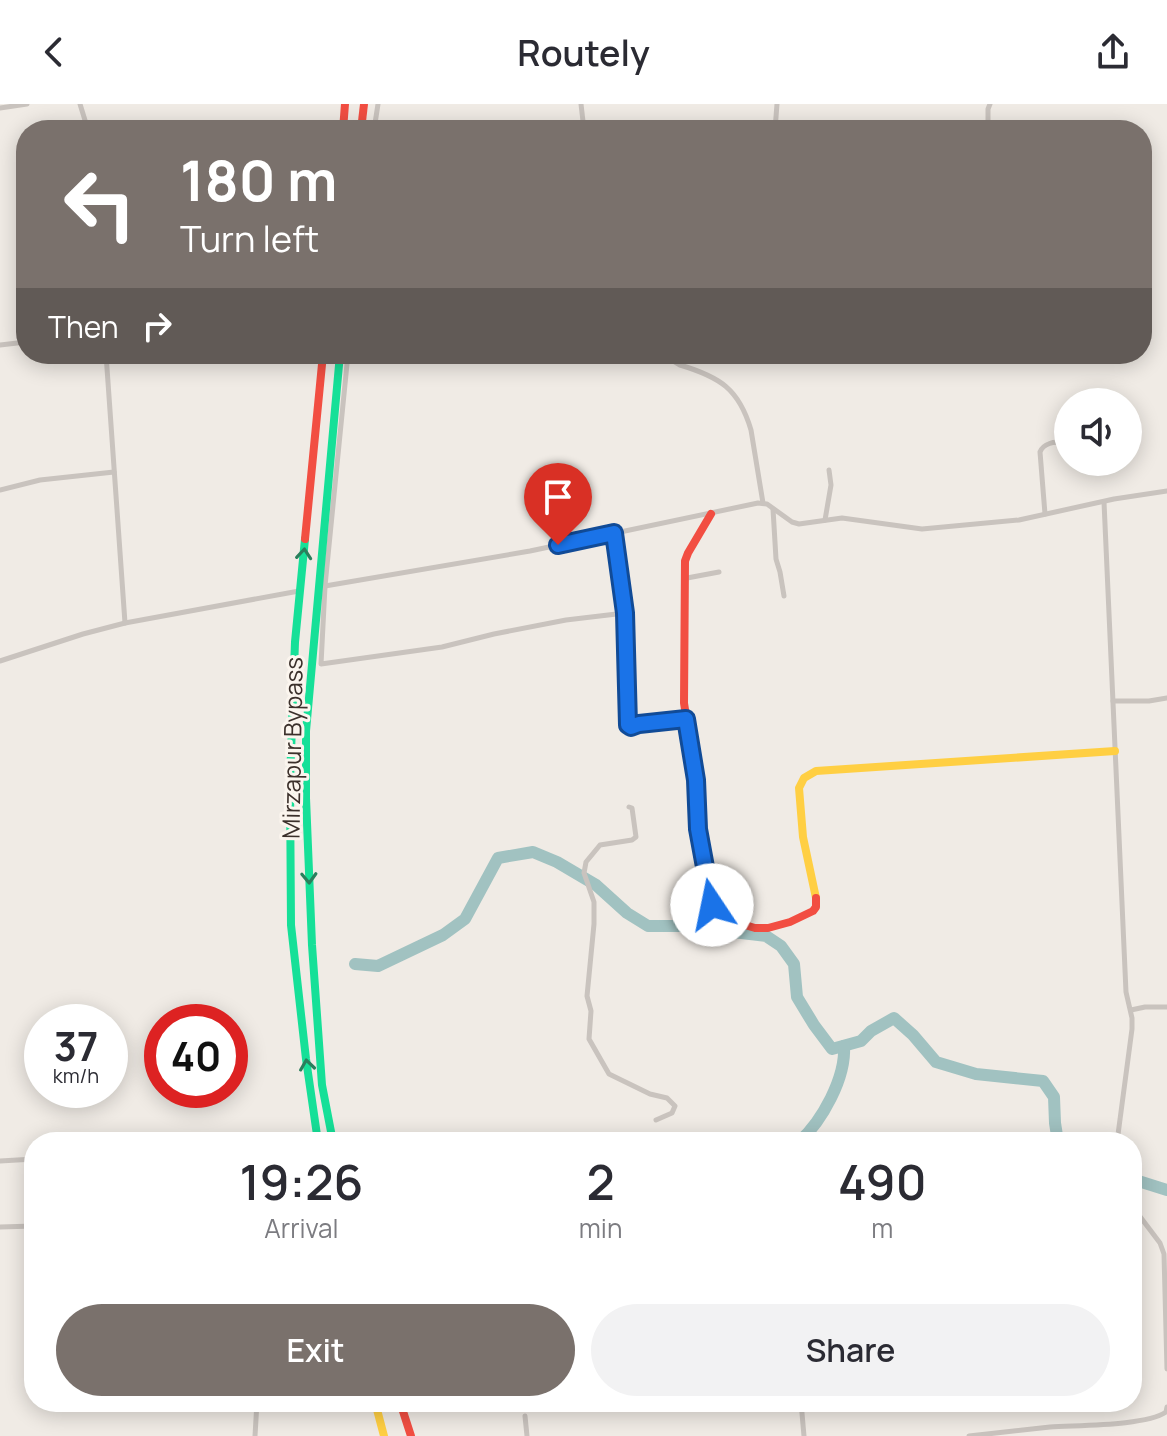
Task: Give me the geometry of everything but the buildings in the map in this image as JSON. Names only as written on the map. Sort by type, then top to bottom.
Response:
[{"type":"main road","name":"Mirzapur Bypass","points":[[317,1132],[291,925],[290,781],[295,642],[322,364]]},
{"type":"main road","points":[[331,1132],[322,1085],[312,945],[306,731],[339,364]]},
{"type":"main road","points":[[711,514],[684,559],[684,703],[696,780],[698,829],[712,905],[725,919],[755,928],[768,928],[790,922],[816,907],[803,837],[799,788],[810,774],[826,769],[1115,751]]},
{"type":"main road","points":[[378,1412],[384,1436]]},
{"type":"main road","points":[[403,1412],[411,1436]]},
{"type":"street","points":[[0,108],[27,104]]},
{"type":"street","points":[[107,364],[125,623]]},
{"type":"street","points":[[347,364],[325,586],[321,664],[442,647],[566,620],[625,613]]},
{"type":"street","points":[[678,364],[717,379],[735,396],[751,430],[763,503]]},
{"type":"street","points":[[1045,514],[1040,452],[1054,442]]},
{"type":"street","points":[[825,520],[831,485],[829,470]]},
{"type":"street","points":[[0,490],[40,480],[114,472]]},
{"type":"street","points":[[325,586],[530,551],[763,503],[799,524],[842,518],[922,529],[1006,521],[1167,491]]},
{"type":"street","points":[[1104,502],[1126,992],[1132,1029],[1118,1132]]},
{"type":"street","points":[[773,508],[776,559],[784,596]]},
{"type":"street","points":[[614,533],[625,613],[629,727],[686,719]]},
{"type":"street","points":[[686,578],[719,572]]},
{"type":"street","points":[[0,661],[125,623],[300,591]]},
{"type":"street","points":[[1113,701],[1167,698]]},
{"type":"street","points":[[629,807],[632,808],[636,837],[600,845],[586,862],[584,873],[594,902],[587,996],[591,1011],[589,1039],[609,1074],[650,1094],[667,1098],[675,1106],[672,1113],[656,1120]]},
{"type":"street","points":[[1131,1010],[1167,1007]]},
{"type":"street","points":[[0,1161],[24,1160]]},
{"type":"street","points":[[1142,1219],[1160,1243],[1164,1254],[1167,1369]]},
{"type":"street","points":[[0,1227],[24,1226]]},
{"type":"street","points":[[969,1436],[1141,1421],[1164,1414],[1167,1407]]},
{"type":"street","points":[[255,1436],[256,1412]]},
{"type":"street","points":[[802,1412],[804,1436]]},
{"type":"street","points":[[525,1416],[527,1436]]},
{"type":"waterway","points":[[355,964],[378,966],[443,935],[465,919],[498,858],[533,852],[596,885],[627,913],[648,926],[682,926],[766,936],[781,946],[794,964],[797,997],[832,1049],[861,1041],[871,1031],[894,1018],[936,1062],[976,1074],[1043,1081],[1054,1097],[1056,1132]]},
{"type":"waterway","points":[[809,1132],[837,1085],[844,1046]]},
{"type":"waterway","points":[[1142,1182],[1167,1190]]},
{"type":"traffic: fast","points":[[331,1132],[322,1085],[312,945],[306,731],[339,364]]},
{"type":"traffic: fast","points":[[305,539],[295,642],[290,781],[291,925],[317,1132]]},
{"type":"traffic: slow","points":[[816,898],[803,837],[799,788],[804,778],[816,771],[1115,751]]},
{"type":"traffic: slow","points":[[378,1412],[384,1436]]},
{"type":"traffic: jam","points":[[344,120],[345,104]]},
{"type":"traffic: jam","points":[[362,120],[364,104]]},
{"type":"traffic: jam","points":[[305,539],[322,364]]},
{"type":"traffic: jam","points":[[711,514],[685,561],[684,703],[696,780],[698,829],[712,905],[725,919],[755,928],[768,928],[813,911],[816,898]]},
{"type":"traffic: jam","points":[[403,1412],[411,1436]]},
{"type":"route","points":[[558,545],[614,533],[625,613],[628,725],[686,719],[696,780],[698,829],[712,905]]}]
